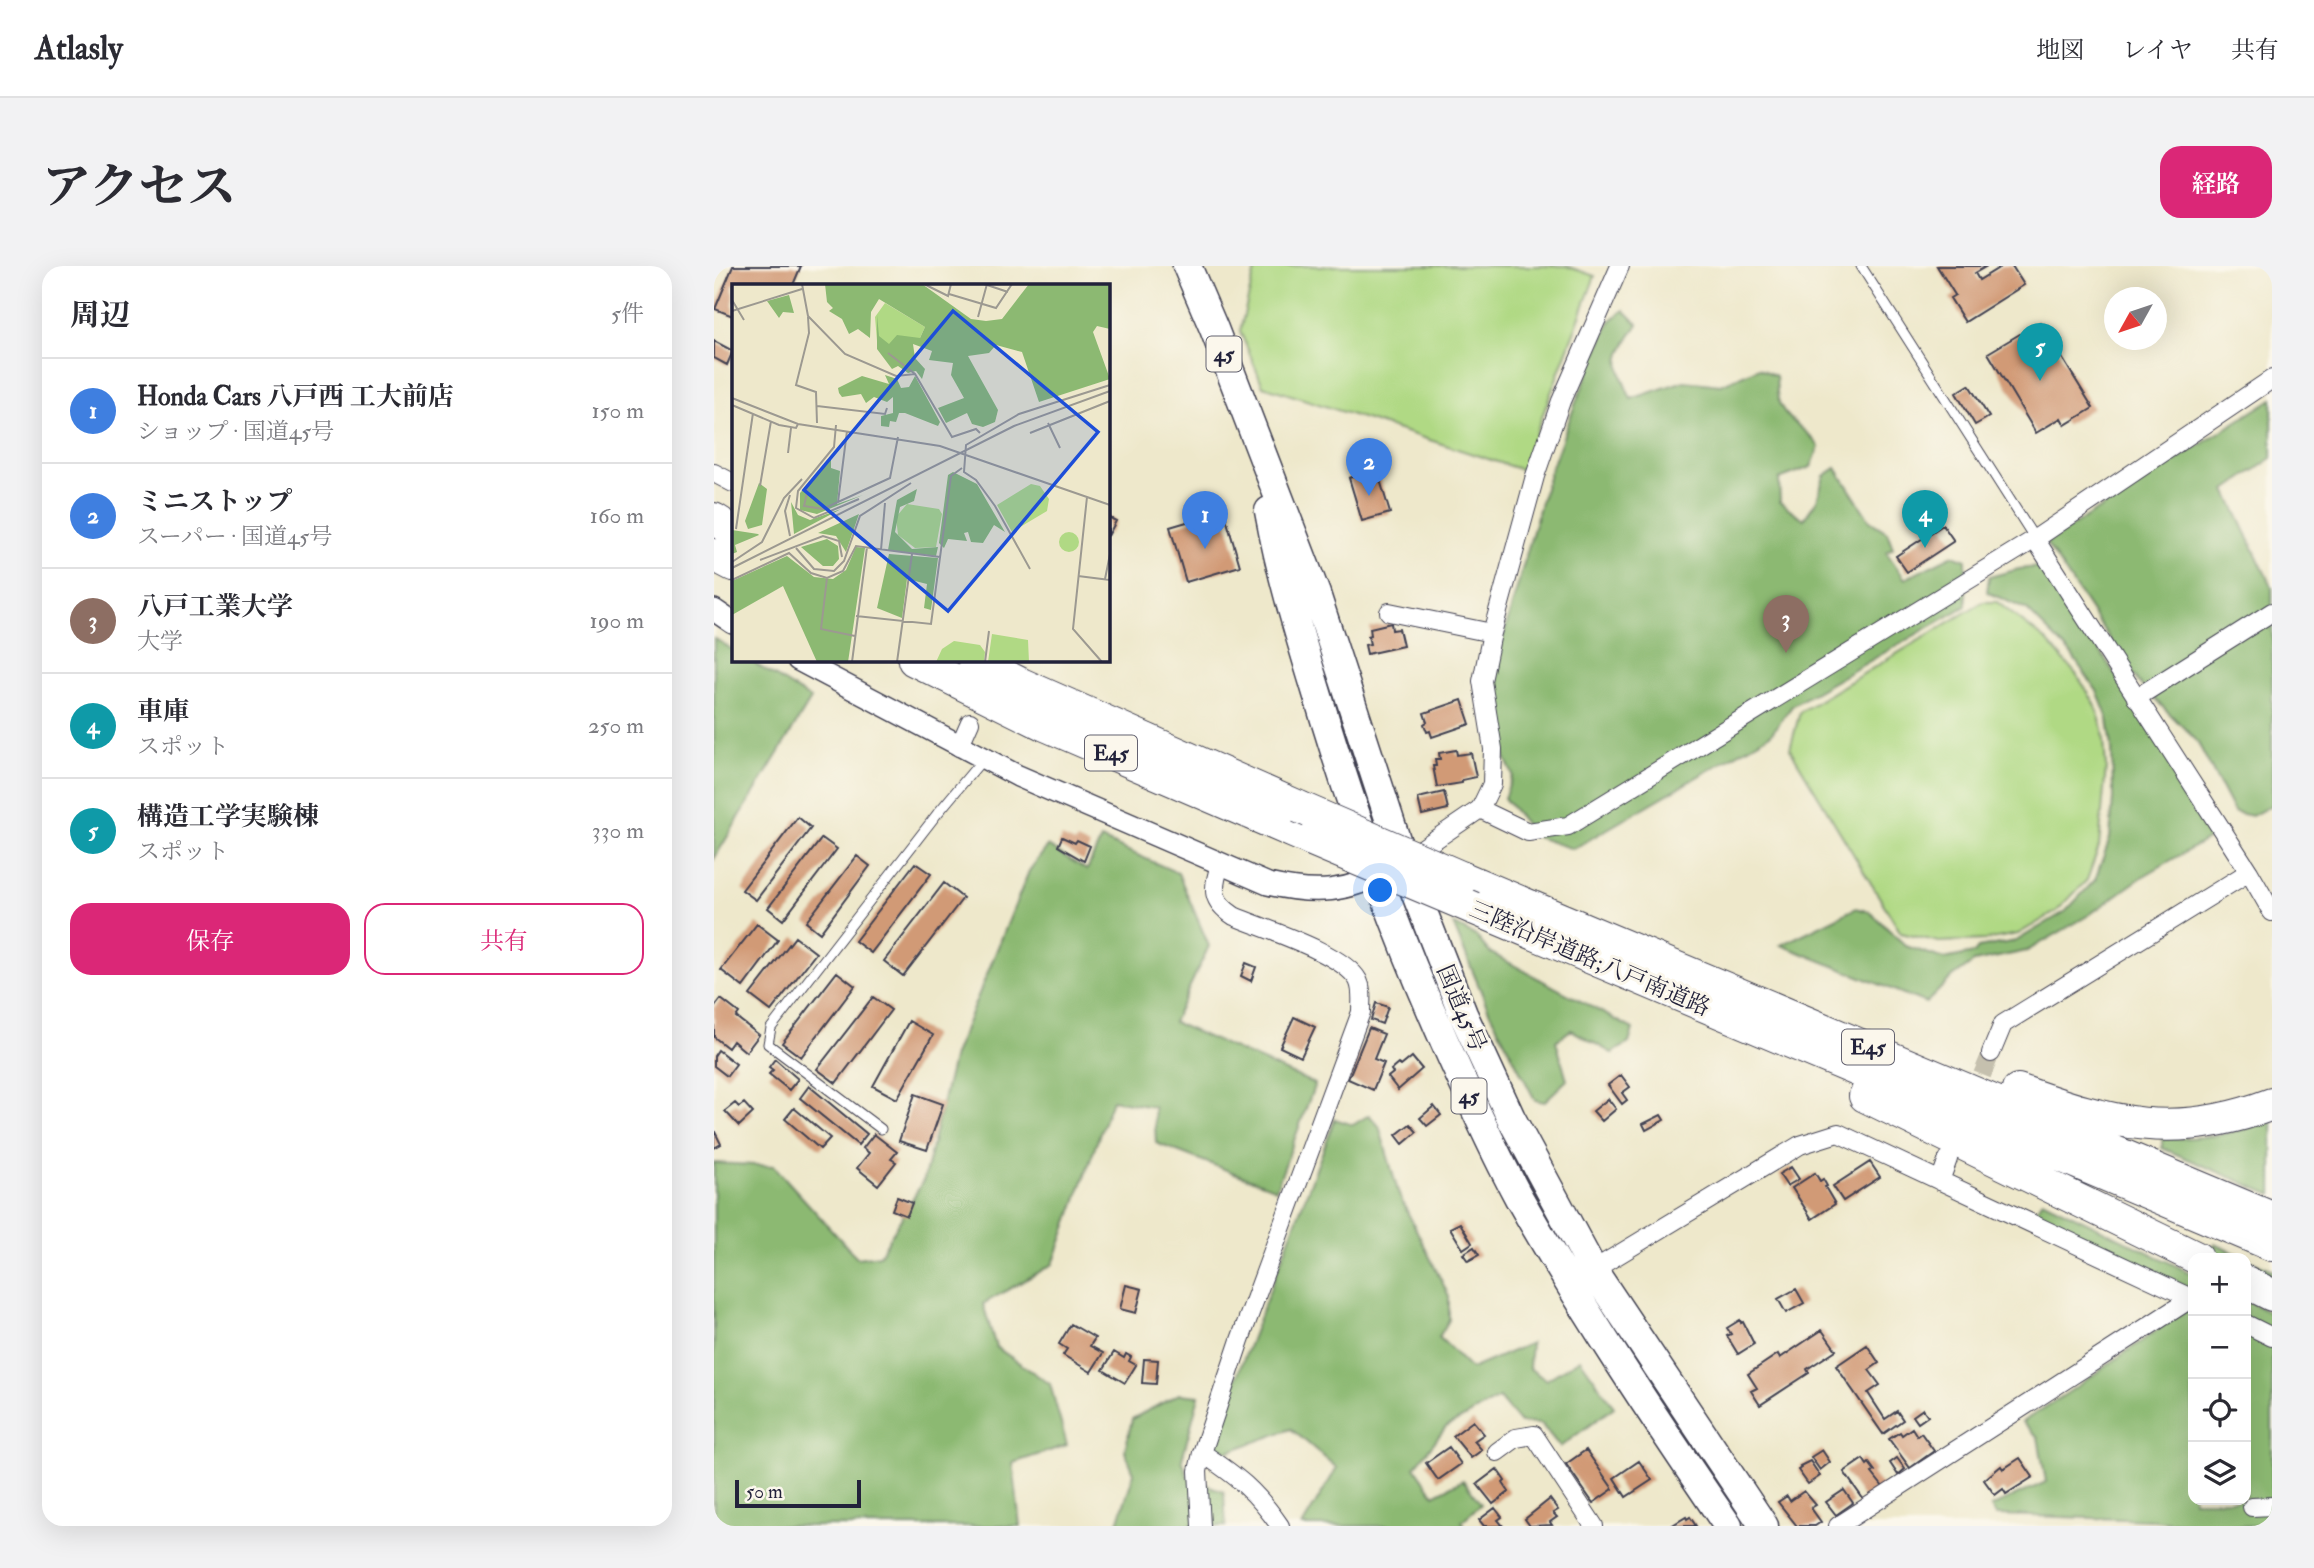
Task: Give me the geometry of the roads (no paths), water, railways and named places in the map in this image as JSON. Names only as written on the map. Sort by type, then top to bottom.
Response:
[{"type":"highway","name":"国道45号","points":[[1186,266],[1214,329],[1316,594],[1403,861],[1474,1037],[1511,1118],[1593,1270],[1764,1526]]},
{"type":"highway","name":"国道45号","points":[[1257,443],[1275,540],[1297,625],[1376,877],[1418,982],[1471,1101],[1518,1195],[1584,1309],[1647,1408],[1728,1526]]},
{"type":"highway","points":[[714,519],[732,530]]},
{"type":"highway","points":[[714,555],[732,564]]},
{"type":"highway","name":"三陸沿岸道路;八戸南道路","points":[[918,662],[1043,724],[1312,840],[2272,1245]]},
{"type":"highway","name":"三陸沿岸道路;八戸南道路","points":[[978,662],[1021,684],[1463,878],[2272,1218]]},
{"type":"highway","points":[[1563,948],[2188,1254]]},
{"type":"highway","points":[[1733,990],[1878,1036],[2076,1110],[2131,1123],[2168,1126],[2204,1124],[2239,1117],[2272,1104]]},
{"type":"highway","points":[[2251,1284],[2272,1295]]},
{"type":"street","points":[[802,662],[984,759],[1268,884],[1295,890],[1347,889],[1376,877],[1480,809],[1492,784],[1493,749],[1482,681],[1492,633],[1535,477],[1561,401],[1620,266]]},
{"type":"street","points":[[1480,809],[1528,832],[1568,826],[2035,539],[2272,379]]},
{"type":"street","points":[[714,473],[732,482]]},
{"type":"street","points":[[2035,539],[2272,912]]},
{"type":"street","points":[[714,610],[732,622]]},
{"type":"street","points":[[1389,612],[1492,633]]},
{"type":"street","points":[[2136,698],[2272,612]]},
{"type":"street","points":[[959,747],[970,722]]},
{"type":"street","points":[[1201,1526],[1198,1471],[1202,1453],[1240,1340],[1361,1012],[1362,993],[1358,980],[1346,965],[1234,916],[1220,907],[1214,892],[1220,865]]},
{"type":"street","points":[[1991,1053],[2003,1024],[2249,872]]},
{"type":"street","points":[[1593,1270],[1800,1145],[1838,1133],[2188,1296]]},
{"type":"street","points":[[1940,1181],[1948,1159]]},
{"type":"street","points":[[1838,1526],[2188,1301]]},
{"type":"street","points":[[2251,1326],[2272,1337]]},
{"type":"street","points":[[1497,1452],[1516,1438],[1534,1435],[1594,1526]]},
{"type":"street","points":[[1202,1453],[1236,1475],[1263,1500],[1280,1526]]},
{"type":"street","points":[[2252,1507],[2272,1506]]},
{"type":"lane","points":[[1861,266],[2035,539]]},
{"type":"lane","points":[[881,1129],[768,1044],[771,1028],[937,814],[984,759]]},
{"type":"tunnel","points":[[1972,1100],[1991,1053]]},
{"type":"place","name":"構造工学実験棟","points":[[2040,381]]},
{"type":"place","name":"ミニストップ","points":[[1369,496]]},
{"type":"place","name":"車庫","points":[[1925,548]]},
{"type":"place","name":"Honda Cars 八戸西 工大前店","points":[[1205,549]]},
{"type":"place","name":"八戸工業大学","points":[[1786,653]]}]
